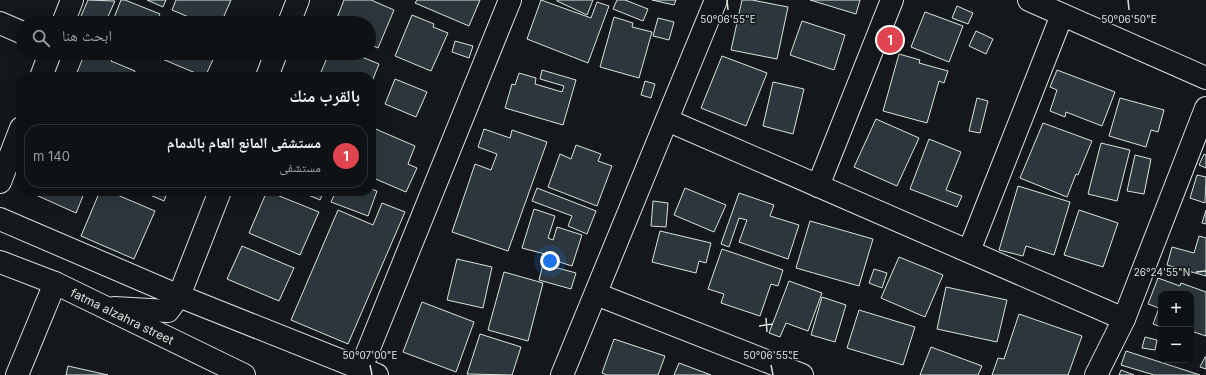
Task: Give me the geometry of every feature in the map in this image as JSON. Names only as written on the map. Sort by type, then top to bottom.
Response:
[{"type":"street","points":[[66,16],[72,0]]},
{"type":"street","points":[[292,16],[298,0]]},
{"type":"street","points":[[0,219],[179,296],[369,372],[510,0]]},
{"type":"street","points":[[562,375],[716,0]]},
{"type":"street","points":[[818,186],[892,0]]},
{"type":"street","points":[[1029,0],[1206,78]]},
{"type":"street","points":[[969,251],[1062,15]]},
{"type":"street","points":[[0,23],[16,30]]},
{"type":"street","points":[[43,72],[47,60]]},
{"type":"street","points":[[269,72],[273,60]]},
{"type":"street","points":[[1096,375],[1124,319],[1206,108]]},
{"type":"street","points":[[667,120],[1124,319]]},
{"type":"street","points":[[0,182],[16,141]]},
{"type":"street","points":[[104,307],[168,311],[179,296],[218,196]]},
{"type":"street","name":"fatma alzahra street","points":[[0,262],[55,283],[244,375]]},
{"type":"street","points":[[18,375],[55,283]]},
{"type":"street","points":[[596,294],[802,375]]},
{"type":"building","points":[[88,0],[115,1],[108,16],[81,16]]},
{"type":"building","points":[[121,0],[125,0],[160,14],[159,16],[115,16]]},
{"type":"building","points":[[147,0],[166,0],[163,7]]},
{"type":"building","points":[[176,0],[231,0],[224,16],[186,16],[172,10]]},
{"type":"building","points":[[344,0],[371,0],[394,10],[378,48],[376,47],[376,16],[338,16]]},
{"type":"building","points":[[417,0],[480,0],[469,26],[415,3]]},
{"type":"building","points":[[541,0],[591,18],[597,2],[609,6],[588,63],[527,39]]},
{"type":"building","points":[[557,0],[593,0],[587,15]]},
{"type":"building","points":[[617,0],[625,0],[648,9],[643,21],[613,9]]},
{"type":"building","points":[[652,0],[676,0],[674,5]]},
{"type":"building","points":[[742,0],[752,0],[788,7],[777,59],[731,50]]},
{"type":"building","points":[[810,0],[860,0],[856,14]]},
{"type":"building","points":[[957,6],[973,13],[968,24],[952,18]]},
{"type":"building","points":[[925,12],[963,26],[949,62],[911,47]]},
{"type":"building","points":[[412,15],[434,24],[433,27],[448,33],[431,71],[395,56]]},
{"type":"building","points":[[614,17],[633,23],[632,27],[652,32],[639,78],[600,67]]},
{"type":"building","points":[[658,18],[674,22],[669,40],[653,36]]},
{"type":"building","points":[[802,21],[845,35],[834,70],[790,55]]},
{"type":"building","points":[[976,31],[993,39],[986,54],[969,46]]},
{"type":"building","points":[[455,41],[473,46],[469,58],[452,52]]},
{"type":"building","points":[[899,54],[920,60],[919,63],[948,71],[944,83],[939,81],[927,123],[883,111]]},
{"type":"building","points":[[722,56],[767,73],[746,126],[701,108]]},
{"type":"building","points":[[82,60],[112,60],[111,61],[135,71],[135,72],[77,72]]},
{"type":"building","points":[[165,60],[213,60],[207,72],[193,72]]},
{"type":"building","points":[[326,60],[369,60],[379,64],[376,72],[321,72]]},
{"type":"building","points":[[542,70],[576,80],[563,125],[505,108],[512,84],[515,85],[519,73],[536,78],[535,84],[562,92],[564,86],[540,79]]},
{"type":"building","points":[[1057,70],[1115,92],[1102,126],[1066,112],[1065,117],[1050,111],[1057,90],[1050,87]]},
{"type":"building","points":[[395,79],[427,92],[416,117],[385,104]]},
{"type":"building","points":[[645,81],[655,84],[651,98],[641,95]]},
{"type":"building","points":[[773,82],[804,89],[793,134],[763,126]]},
{"type":"building","points":[[977,98],[988,101],[980,133],[969,131]]},
{"type":"building","points":[[1120,98],[1164,110],[1158,132],[1151,130],[1146,147],[1109,136]]},
{"type":"building","points":[[876,119],[919,138],[897,186],[854,167]]},
{"type":"building","points":[[1043,123],[1092,141],[1067,197],[1020,178]]},
{"type":"building","points":[[376,129],[415,146],[408,164],[417,168],[406,192],[376,179]]},
{"type":"building","points":[[484,129],[510,138],[512,130],[547,142],[508,251],[452,232],[475,164],[491,170],[497,154],[478,147]]},
{"type":"building","points":[[929,139],[961,152],[946,190],[962,196],[957,207],[910,189]]},
{"type":"building","points":[[1101,143],[1130,150],[1117,201],[1088,194]]},
{"type":"building","points":[[576,145],[601,154],[598,161],[612,166],[597,206],[548,187],[560,154],[571,159]]},
{"type":"building","points":[[1204,154],[1206,155],[1206,168],[1199,165]]},
{"type":"building","points":[[1135,155],[1151,159],[1144,194],[1127,191]]},
{"type":"building","points":[[1197,175],[1206,177],[1205,203],[1190,198]]},
{"type":"building","points":[[1018,186],[1070,202],[1054,255],[1026,246],[1023,256],[999,250]]},
{"type":"building","points":[[537,188],[596,211],[587,234],[568,226],[572,216],[532,201]]},
{"type":"building","points":[[685,188],[726,205],[714,232],[674,215]]},
{"type":"building","points":[[739,193],[774,205],[770,216],[799,225],[788,259],[739,242],[747,220],[739,218],[729,247],[721,244]]},
{"type":"building","points":[[38,196],[83,196],[76,213]]},
{"type":"building","points":[[98,196],[120,196],[155,211],[134,259],[81,236]]},
{"type":"building","points":[[152,196],[166,196],[164,201]]},
{"type":"building","points":[[265,196],[279,196],[319,212],[300,255],[249,233]]},
{"type":"building","points":[[311,196],[322,196],[320,200]]},
{"type":"building","points":[[334,196],[375,196],[368,216],[331,202]]},
{"type":"building","points":[[653,201],[668,203],[666,227],[651,226]]},
{"type":"building","points":[[382,203],[405,212],[348,344],[291,320],[338,210],[373,225]]},
{"type":"building","points":[[534,209],[555,216],[548,238],[553,240],[557,227],[582,235],[572,266],[544,257],[545,254],[522,248]]},
{"type":"building","points":[[1079,210],[1118,223],[1103,267],[1064,255]]},
{"type":"building","points":[[1206,210],[1206,224],[1202,223]]},
{"type":"building","points":[[810,221],[873,239],[859,286],[796,268]]},
{"type":"building","points":[[660,231],[711,243],[706,263],[699,261],[696,273],[652,262]]},
{"type":"building","points":[[1199,236],[1206,238],[1206,276],[1167,265],[1172,247],[1194,253]]},
{"type":"building","points":[[242,246],[294,268],[279,301],[227,279]]},
{"type":"building","points":[[722,249],[783,270],[778,286],[771,284],[760,316],[721,303],[724,294],[708,289]]},
{"type":"building","points":[[899,257],[943,275],[925,317],[881,298]]},
{"type":"building","points":[[457,259],[492,267],[483,308],[447,300]]},
{"type":"building","points":[[543,264],[576,273],[571,289],[539,280]]},
{"type":"building","points":[[874,269],[887,273],[882,288],[869,283]]},
{"type":"building","points":[[504,272],[543,283],[528,341],[488,330]]},
{"type":"building","points":[[1158,278],[1180,286],[1181,283],[1206,292],[1206,336],[1194,332],[1194,291],[1158,291],[1158,308],[1148,304]]},
{"type":"building","points":[[789,281],[822,293],[808,331],[786,323],[780,337],[769,333]]},
{"type":"building","points":[[946,287],[1007,300],[997,342],[937,329]]},
{"type":"building","points":[[822,297],[846,305],[835,342],[811,335]]},
{"type":"building","points":[[422,302],[474,322],[456,372],[403,352]]},
{"type":"building","points":[[859,310],[915,327],[903,365],[847,348]]},
{"type":"building","points":[[1158,311],[1158,326],[1153,324]]},
{"type":"building","points":[[1019,314],[1082,336],[1068,375],[992,375],[998,358],[1004,359]]},
{"type":"building","points":[[480,334],[521,347],[512,375],[467,374]]},
{"type":"building","points":[[1145,337],[1157,340],[1155,350],[1142,348]]},
{"type":"building","points":[[614,339],[665,356],[658,375],[607,375],[602,373]]},
{"type":"building","points":[[931,347],[982,366],[978,375],[920,375]]},
{"type":"building","points":[[1126,351],[1158,361],[1158,363],[1163,363],[1200,375],[1154,375],[1121,365]]},
{"type":"building","points":[[1206,357],[1206,369],[1200,367]]},
{"type":"building","points":[[679,363],[711,375],[674,375]]},
{"type":"building","points":[[68,366],[108,375],[66,375]]},
{"type":"building","points":[[1121,370],[1134,375],[1119,375]]},
{"type":"place","name":"مستشفى المانع العام بالدمام","points":[[890,40]]}]
